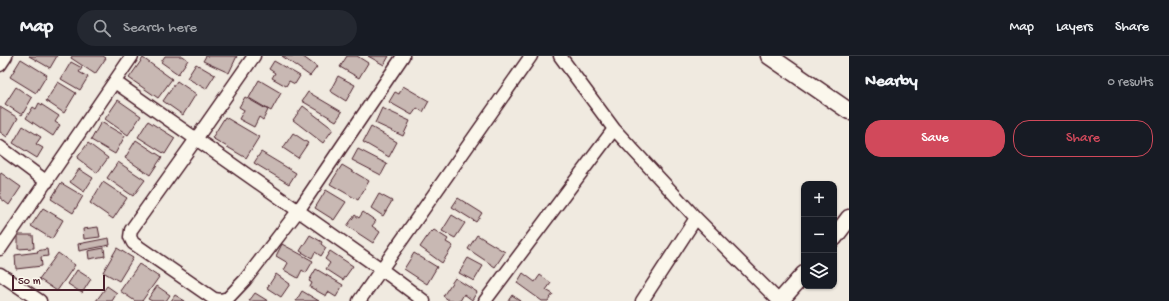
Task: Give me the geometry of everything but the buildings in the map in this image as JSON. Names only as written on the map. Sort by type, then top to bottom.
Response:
[{"type":"street","points":[[0,64],[6,56]]},
{"type":"street","points":[[0,249],[132,56]]},
{"type":"street","points":[[254,56],[131,230],[130,237],[133,243],[214,299],[221,300],[228,298],[245,280],[298,211],[403,56]]},
{"type":"street","points":[[359,301],[531,56]]},
{"type":"street","points":[[560,56],[614,129],[696,218],[780,301],[801,277]]},
{"type":"street","points":[[769,56],[849,111]]},
{"type":"street","points":[[115,82],[381,269],[424,301]]},
{"type":"street","points":[[485,301],[614,129]]},
{"type":"street","points":[[0,147],[46,182]]},
{"type":"street","points":[[642,301],[696,218]]},
{"type":"street","points":[[837,234],[849,218]]},
{"type":"street","points":[[0,274],[40,301]]}]
